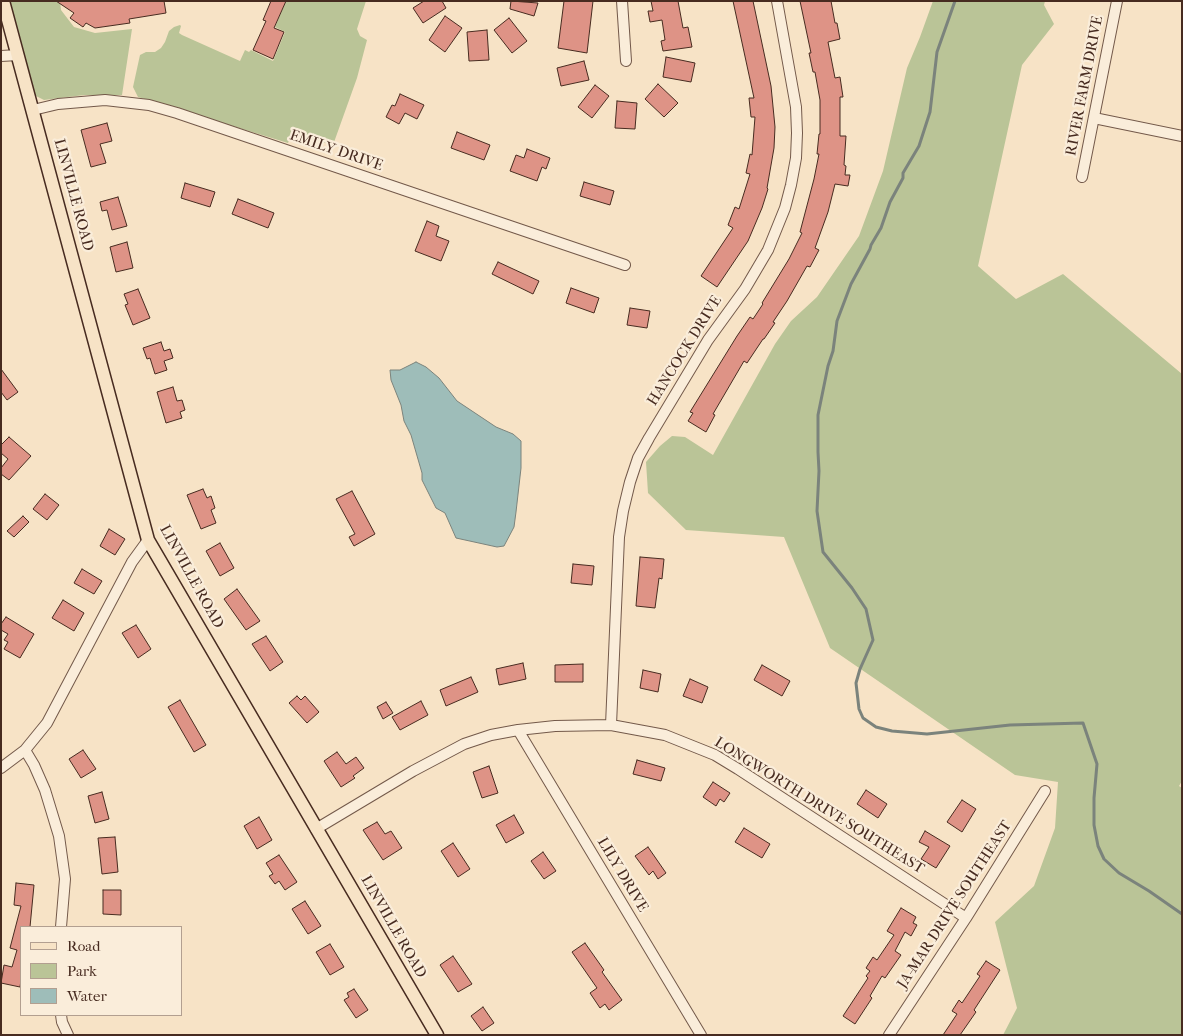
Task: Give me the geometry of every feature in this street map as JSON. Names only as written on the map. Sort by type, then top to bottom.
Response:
[{"type":"main road","name":"LINVILLE ROAD","points":[[3,1],[148,540],[437,1035]]},
{"type":"street","points":[[622,1],[626,61]]},
{"type":"street","name":"HANCOCK DRIVE","points":[[611,725],[620,537],[623,511],[638,458],[708,340],[745,289],[768,250],[791,186],[796,150],[796,106],[777,1]]},
{"type":"street","name":"RIVER FARM DRIVE","points":[[1082,178],[1117,1]]},
{"type":"street","points":[[1,56],[18,55]]},
{"type":"street","name":"EMILY DRIVE","points":[[33,110],[58,104],[105,100],[149,105],[625,265]]},
{"type":"street","points":[[1094,118],[1182,136]]},
{"type":"street","points":[[1,768],[25,750],[47,723],[132,562],[148,540]]},
{"type":"street","name":"LONGWORTH DRIVE SOUTHEAST","points":[[316,829],[413,771],[464,744],[491,735],[518,730],[555,726],[611,725],[666,735],[738,768],[966,918]]},
{"type":"street","name":"LILY DRIVE","points":[[518,730],[701,1035]]},
{"type":"street","points":[[25,750],[45,790],[59,836],[65,879],[61,926]]},
{"type":"street","name":"JA-MAR DRIVE SOUTHEAST","points":[[889,1035],[966,918],[1045,791]]},
{"type":"street","points":[[61,1016],[68,1035]]},
{"type":"green space","points":[[8,1],[60,1],[61,10],[74,27],[95,33],[132,29],[122,95],[84,95],[44,100],[36,96]]},
{"type":"green space","points":[[286,1],[366,1],[357,29],[360,36],[367,40],[357,78],[333,145],[298,135],[293,135],[288,143],[138,97],[133,87],[140,55],[146,52],[155,52],[161,48],[169,31],[180,25],[179,33],[182,35],[240,61],[245,50],[249,52],[251,50],[273,61],[285,32],[275,27]]},
{"type":"green space","points":[[933,1],[1045,1],[1044,5],[1054,24],[1022,65],[978,266],[1016,299],[1063,274],[1182,374],[1182,781],[1179,786],[1182,788],[1182,1035],[1003,1035],[1017,1008],[995,922],[1034,886],[1055,828],[1058,782],[1015,775],[830,648],[784,537],[686,530],[648,493],[646,462],[672,436],[685,437],[713,455],[775,344],[791,321],[817,297],[859,236],[883,171],[907,68]]},
{"type":"water","points":[[416,362],[426,367],[439,378],[457,401],[496,427],[513,434],[521,441],[521,468],[514,527],[504,546],[497,547],[456,538],[445,513],[436,508],[422,480],[422,473],[411,435],[404,421],[401,405],[391,380],[390,370],[400,370]]},
{"type":"building","points":[[56,1],[164,1],[166,13],[129,19],[130,23],[95,28],[86,23],[83,27],[70,18],[74,13]]},
{"type":"building","points":[[271,1],[286,1],[274,28],[284,32],[273,59],[253,50],[266,21],[263,20]]},
{"type":"building","points":[[424,1],[442,1],[446,8],[423,23],[413,8]]},
{"type":"building","points":[[511,1],[538,3],[534,16],[510,9]]},
{"type":"building","points":[[564,1],[593,1],[587,53],[558,48]]},
{"type":"building","points":[[651,1],[678,1],[683,28],[688,27],[692,47],[663,51],[661,41],[665,40],[662,20],[650,22],[648,11],[653,11]]},
{"type":"building","points":[[733,1],[753,1],[771,86],[775,127],[774,148],[768,189],[762,208],[748,241],[717,287],[701,276],[733,228],[728,225],[735,207],[739,209],[750,174],[746,173],[750,154],[752,155],[755,117],[751,117],[749,98],[754,98]]},
{"type":"building","points":[[800,1],[831,1],[835,23],[837,23],[840,39],[828,42],[835,78],[840,77],[843,97],[840,97],[840,136],[846,136],[844,165],[846,166],[845,175],[850,175],[848,186],[835,184],[828,212],[815,248],[819,250],[810,267],[807,266],[773,322],[775,323],[747,363],[744,361],[713,414],[715,415],[706,432],[688,421],[693,413],[690,412],[737,336],[750,317],[753,319],[763,304],[789,259],[802,233],[800,232],[814,179],[819,154],[817,154],[820,134],[820,100]]},
{"type":"building","points":[[445,16],[462,28],[445,52],[429,40]]},
{"type":"building","points":[[509,18],[527,41],[512,53],[494,30]]},
{"type":"building","points":[[487,30],[489,60],[469,61],[467,32]]},
{"type":"building","points":[[666,57],[695,63],[691,82],[663,77]]},
{"type":"building","points":[[584,61],[589,80],[561,86],[557,68]]},
{"type":"building","points":[[658,84],[678,103],[664,117],[645,99]]},
{"type":"building","points":[[595,85],[609,96],[592,118],[578,107]]},
{"type":"building","points":[[400,94],[424,105],[417,119],[405,113],[399,124],[386,117],[392,105],[395,106]]},
{"type":"building","points":[[617,101],[637,103],[635,129],[615,128]]},
{"type":"building","points":[[107,123],[112,141],[100,144],[106,163],[91,167],[81,130]]},
{"type":"building","points":[[457,132],[490,145],[484,160],[451,148]]},
{"type":"building","points":[[527,149],[550,158],[546,169],[542,167],[537,181],[510,171],[516,155],[524,158]]},
{"type":"building","points":[[584,182],[614,191],[610,205],[580,196]]},
{"type":"building","points":[[185,183],[215,192],[210,207],[181,198]]},
{"type":"building","points":[[118,197],[127,226],[112,230],[107,210],[102,211],[100,202]]},
{"type":"building","points":[[238,199],[274,213],[268,228],[232,214]]},
{"type":"building","points":[[427,221],[439,226],[436,236],[449,241],[441,261],[415,251]]},
{"type":"building","points":[[127,242],[133,268],[116,272],[110,247]]},
{"type":"building","points":[[498,262],[539,281],[533,294],[492,274]]},
{"type":"building","points":[[571,288],[599,298],[594,313],[566,303]]},
{"type":"building","points":[[138,289],[150,318],[133,325],[125,305],[128,304],[124,294]]},
{"type":"building","points":[[630,308],[650,311],[647,328],[627,325]]},
{"type":"building","points":[[161,342],[164,351],[170,349],[173,358],[164,361],[167,370],[155,374],[150,358],[147,359],[143,348]]},
{"type":"building","points":[[1,369],[18,392],[7,400],[1,392]]},
{"type":"building","points":[[173,387],[177,401],[182,400],[185,410],[180,412],[182,418],[166,423],[157,392]]},
{"type":"building","points":[[9,437],[31,456],[9,480],[1,474],[1,468],[8,459],[1,453],[1,445]]},
{"type":"building","points":[[203,489],[207,498],[211,496],[215,508],[211,510],[216,523],[201,529],[187,495]]},
{"type":"building","points":[[352,491],[375,534],[354,546],[349,537],[355,534],[336,499]]},
{"type":"building","points":[[45,494],[59,505],[47,520],[33,509]]},
{"type":"building","points":[[23,516],[29,522],[14,537],[7,531]]},
{"type":"building","points":[[109,529],[125,539],[115,555],[100,546]]},
{"type":"building","points":[[220,543],[234,568],[220,576],[206,551]]},
{"type":"building","points":[[640,557],[664,559],[662,579],[659,578],[655,608],[636,606]]},
{"type":"building","points":[[573,564],[594,566],[592,585],[571,583]]},
{"type":"building","points":[[82,569],[102,581],[94,594],[74,583]]},
{"type":"building","points":[[237,589],[260,621],[246,630],[224,599]]},
{"type":"building","points":[[63,600],[84,613],[74,631],[52,618]]},
{"type":"building","points":[[6,617],[34,634],[20,658],[4,649],[8,642],[4,640],[8,634],[1,630],[1,624]]},
{"type":"building","points":[[136,625],[151,649],[138,658],[122,633]]},
{"type":"building","points":[[266,636],[283,662],[270,671],[252,644]]},
{"type":"building","points":[[523,663],[526,679],[499,685],[496,669]]},
{"type":"building","points":[[583,664],[583,682],[555,682],[555,665]]},
{"type":"building","points":[[762,665],[790,681],[782,696],[754,680]]},
{"type":"building","points":[[643,670],[661,674],[658,692],[640,688]]},
{"type":"building","points":[[471,677],[478,692],[446,706],[440,690]]},
{"type":"building","points":[[690,679],[708,687],[702,703],[683,696]]},
{"type":"building","points":[[297,696],[301,700],[305,696],[319,712],[307,723],[289,703]]},
{"type":"building","points":[[180,700],[206,745],[194,752],[168,707]]},
{"type":"building","points":[[421,701],[428,715],[400,730],[392,717]]},
{"type":"building","points":[[386,702],[393,713],[383,719],[377,707]]},
{"type":"building","points":[[83,750],[96,769],[81,778],[69,759]]},
{"type":"building","points":[[337,752],[346,764],[356,757],[364,768],[353,776],[355,778],[341,787],[324,761]]},
{"type":"building","points":[[637,760],[665,768],[661,781],[633,774]]},
{"type":"building","points":[[489,766],[498,793],[482,798],[473,772]]},
{"type":"building","points":[[713,782],[730,793],[724,802],[720,799],[716,806],[703,797]]},
{"type":"building","points":[[866,790],[887,804],[878,818],[857,804]]},
{"type":"building","points":[[102,792],[109,819],[95,823],[88,796]]},
{"type":"building","points":[[962,800],[976,809],[962,832],[947,822]]},
{"type":"building","points":[[514,815],[524,833],[506,843],[496,825]]},
{"type":"building","points":[[259,817],[272,840],[257,849],[244,826]]},
{"type":"building","points":[[377,822],[385,834],[391,831],[402,848],[383,860],[363,830]]},
{"type":"building","points":[[744,828],[770,844],[762,858],[735,842]]},
{"type":"building","points":[[925,831],[950,846],[936,868],[921,859],[929,847],[919,842]]},
{"type":"building","points":[[115,837],[118,872],[102,874],[98,838]]},
{"type":"building","points":[[453,843],[470,869],[458,877],[441,851]]},
{"type":"building","points":[[648,847],[666,873],[658,879],[653,871],[649,875],[635,856]]},
{"type":"building","points":[[543,852],[556,871],[544,879],[531,861]]},
{"type":"building","points":[[279,855],[297,882],[285,890],[279,881],[275,884],[269,876],[273,874],[266,863]]},
{"type":"building","points":[[16,883],[34,885],[30,926],[20,926],[20,987],[1,983],[4,965],[12,967],[17,950],[10,948],[21,906],[14,905]]},
{"type":"building","points":[[103,890],[121,890],[121,915],[103,914]]},
{"type":"building","points":[[305,901],[321,926],[308,934],[292,909]]},
{"type":"building","points":[[901,908],[916,917],[913,923],[917,925],[911,936],[905,932],[895,951],[901,955],[885,978],[882,976],[870,996],[872,998],[855,1024],[843,1016],[868,978],[866,976],[870,971],[866,968],[873,957],[877,960],[894,935],[887,931]]},
{"type":"building","points":[[585,943],[604,970],[602,972],[622,1000],[609,1010],[605,1004],[600,1008],[590,993],[597,988],[572,952]]},
{"type":"building","points":[[330,944],[344,967],[330,975],[316,952]]},
{"type":"building","points":[[453,956],[472,984],[458,992],[440,965]]},
{"type":"building","points":[[986,961],[1000,970],[974,1010],[976,1012],[960,1035],[943,1035],[957,1014],[952,1011],[959,1000],[962,1003],[980,976],[977,974]]},
{"type":"building","points":[[354,989],[368,1010],[356,1018],[344,1000],[349,997],[347,993]]},
{"type":"building","points":[[483,1007],[494,1023],[482,1031],[471,1016]]},
{"type":"waterway","points":[[955,1],[937,52],[930,112],[919,146],[903,173],[903,178],[890,202],[881,228],[851,284],[837,321],[833,351],[818,415],[819,471],[817,511],[823,552],[866,609],[873,640],[856,683],[859,709],[863,718],[876,727],[892,731],[927,734],[1010,725],[1083,723],[1097,764],[1094,825],[1098,846],[1104,859],[1119,873],[1182,914]]}]
